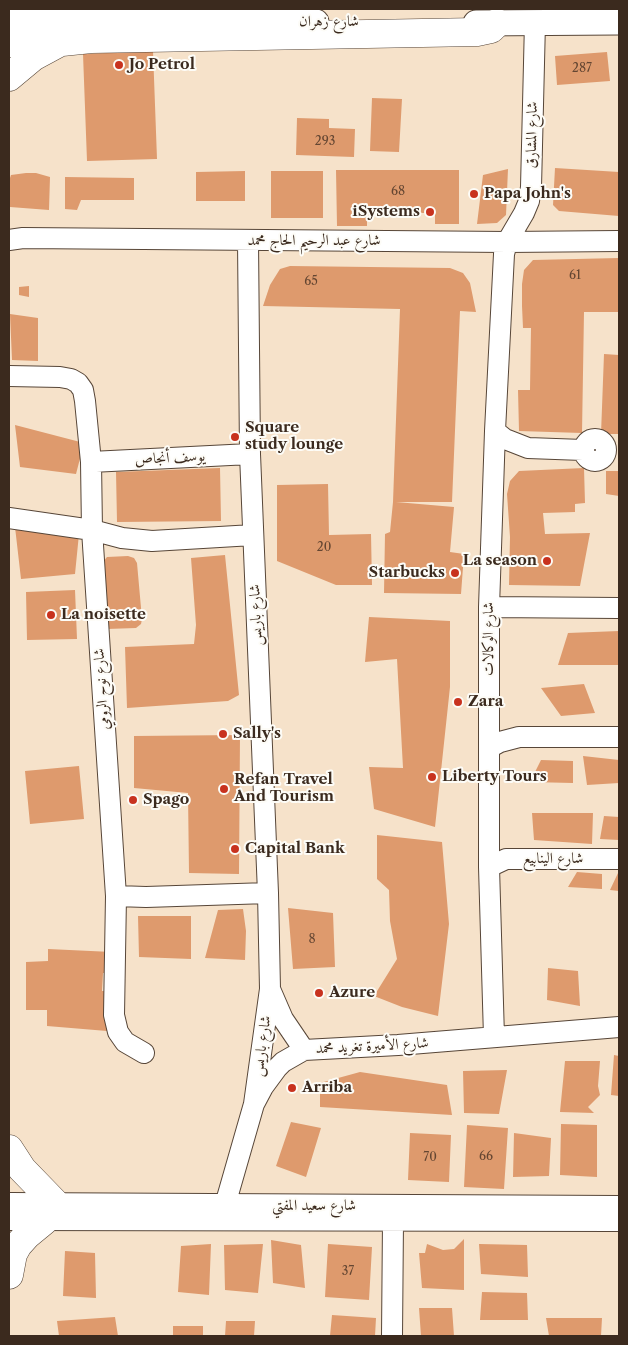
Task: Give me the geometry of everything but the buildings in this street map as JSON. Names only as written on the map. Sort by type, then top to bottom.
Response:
[{"type":"highway","points":[[9,43],[126,38],[465,33],[488,30],[497,23]]},
{"type":"highway","points":[[9,76],[33,57],[62,42]]},
{"type":"highway","points":[[9,1149],[22,1169],[33,1213],[27,1235],[13,1254],[9,1275]]},
{"type":"main road","name":"شارع زهران","points":[[9,20],[619,22]]},
{"type":"street","name":"شارع المشارق","points":[[507,242],[524,213],[530,194],[535,22]]},
{"type":"street","name":"شارع عبد الرحيم الحاج محمد","points":[[9,240],[23,238],[248,241],[619,241]]},
{"type":"street","name":"شارع باريس","points":[[248,241],[250,454],[268,893],[270,989],[254,1104]]},
{"type":"street","name":"شارع الوكالات","points":[[494,1037],[490,868],[489,607],[503,264],[507,242]]},
{"type":"street","name":"شارع نوح الرومي","points":[[9,376],[71,379],[78,383],[83,390],[91,462],[92,530],[116,896],[114,1015],[118,1032],[125,1042],[144,1053]]},
{"type":"street","points":[[495,431],[505,439],[528,448],[540,450],[583,450],[586,458],[595,461],[603,458],[613,450]]},
{"type":"street","name":"يوسف أنجاص","points":[[91,462],[250,454]]},
{"type":"street","points":[[9,518],[92,530],[122,538],[152,541],[253,534]]},
{"type":"street","points":[[489,607],[619,608]]},
{"type":"street","points":[[489,748],[500,742],[519,737],[619,737]]},
{"type":"street","name":"شارع الينابيع","points":[[490,868],[497,862],[517,858],[619,859]]},
{"type":"street","points":[[116,896],[146,897],[268,893]]},
{"type":"street","name":"شارع باريس","points":[[270,989],[283,1019],[304,1050]]},
{"type":"street","name":"شارع الأميرة تغريد محمد","points":[[225,1205],[254,1104],[263,1087],[277,1068],[283,1062],[304,1050],[398,1045],[619,1027]]},
{"type":"street","name":"شارع سعيد المفتي","points":[[9,1203],[33,1213],[393,1221],[619,1222]]},
{"type":"street","name":"شارع سعيد المفتي","points":[[33,1213],[225,1205],[619,1206]]},
{"type":"street","points":[[392,1336],[393,1221]]},
{"type":"place","name":"Jo Petrol","points":[[119,65]]},
{"type":"place","name":"Papa John's","points":[[474,194]]},
{"type":"place","name":"iSystems","points":[[430,212]]},
{"type":"place","name":"Square study lounge","points":[[235,437]]},
{"type":"place","name":"La season","points":[[547,561]]},
{"type":"place","name":"Starbucks","points":[[455,573]]},
{"type":"place","name":"La noisette","points":[[51,615]]},
{"type":"place","name":"Zara","points":[[458,702]]},
{"type":"place","name":"Sally's","points":[[223,734]]},
{"type":"place","name":"Liberty Tours","points":[[432,777]]},
{"type":"place","name":"Refan Travel And Tourism","points":[[224,789]]},
{"type":"place","name":"Spago","points":[[133,800]]},
{"type":"place","name":"Capital Bank","points":[[235,849]]},
{"type":"place","name":"Azure","points":[[319,993]]},
{"type":"place","name":"Arriba","points":[[292,1088]]}]
